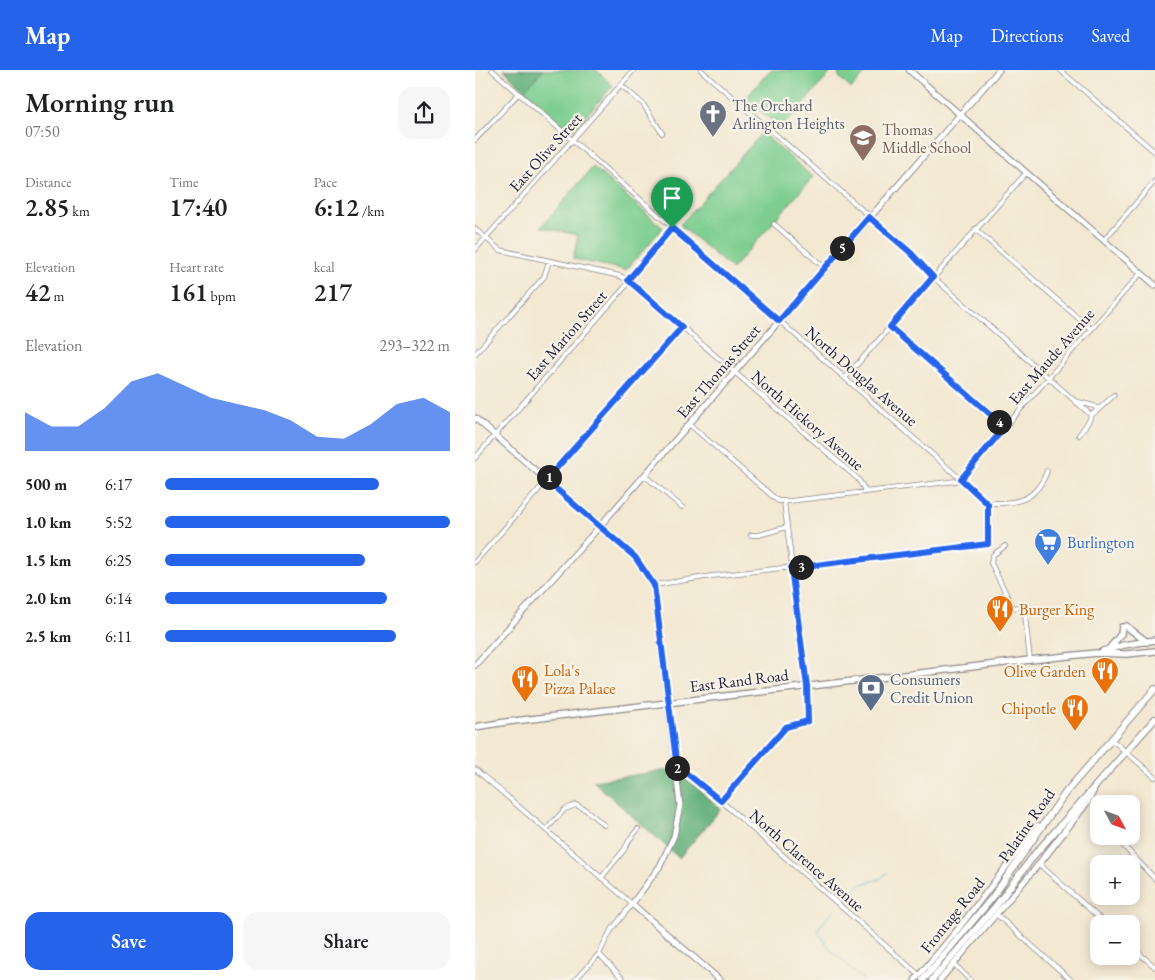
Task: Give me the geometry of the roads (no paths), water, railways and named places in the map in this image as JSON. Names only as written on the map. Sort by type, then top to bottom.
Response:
[{"type":"highway","name":"Palatine Road","points":[[919,978],[992,898],[1066,792],[1155,689]]},
{"type":"highway","name":"Palatine Road","points":[[931,980],[995,907],[1035,854],[1083,798],[1155,719]]},
{"type":"highway","points":[[1039,864],[1088,801],[1095,786]]},
{"type":"highway","points":[[1025,841],[1066,792]]},
{"type":"main road","points":[[1109,649],[1124,627],[1147,642]]},
{"type":"main road","name":"East Rand Road","points":[[1097,653],[1123,645],[1155,640]]},
{"type":"main road","name":"East Rand Road","points":[[475,727],[1030,660],[1097,653],[1127,654],[1155,651]]},
{"type":"street","name":"North Douglas Avenue","points":[[492,70],[988,504]]},
{"type":"street","name":"East Olive Street","points":[[475,250],[634,70]]},
{"type":"street","points":[[701,70],[911,253],[933,277],[1091,415]]},
{"type":"street","points":[[909,70],[1155,285]]},
{"type":"street","name":"East Thomas Street","points":[[475,665],[600,526],[999,70]]},
{"type":"street","points":[[1060,70],[1155,152]]},
{"type":"street","points":[[621,85],[643,104],[662,133]]},
{"type":"street","points":[[475,140],[519,93]]},
{"type":"street","points":[[845,377],[1026,173]]},
{"type":"street","points":[[1104,240],[1155,181]]},
{"type":"street","points":[[774,224],[825,268]]},
{"type":"street","name":"East Marion Street","points":[[475,458],[625,287],[628,280],[672,228]]},
{"type":"street","name":"North Hickory Avenue","points":[[475,229],[500,250],[620,276],[628,280],[858,479],[866,492]]},
{"type":"street","points":[[975,229],[1091,329]]},
{"type":"street","points":[[475,354],[544,277],[549,261]]},
{"type":"street","name":"East Maude Avenue","points":[[961,479],[1141,273]]},
{"type":"street","points":[[475,562],[682,327]]},
{"type":"street","points":[[890,327],[1005,427]]},
{"type":"street","points":[[1079,435],[1089,422],[1091,415],[1095,414],[1114,395]]},
{"type":"street","points":[[1075,401],[1089,403],[1095,406],[1097,410]]},
{"type":"street","points":[[475,418],[635,557],[654,585],[680,805],[674,836],[660,866],[610,932],[599,954],[575,980]]},
{"type":"street","points":[[689,424],[778,501],[784,502],[961,479]]},
{"type":"street","points":[[654,585],[712,576],[988,544],[988,504],[1019,502],[1036,490],[1047,471]]},
{"type":"street","points":[[644,475],[682,508]]},
{"type":"street","points":[[721,801],[786,727],[808,721],[807,686],[784,502]]},
{"type":"street","points":[[751,534],[759,535],[787,527]]},
{"type":"street","points":[[1005,546],[993,555],[991,563],[1013,608],[1024,606],[1030,660]]},
{"type":"street","points":[[1111,739],[1155,777]]},
{"type":"street","name":"North Clarence Avenue","points":[[677,768],[685,772],[721,801],[919,978]]},
{"type":"street","points":[[475,769],[720,980]]},
{"type":"street","points":[[546,830],[565,809],[576,805],[586,810],[604,825]]},
{"type":"street","points":[[601,878],[639,829]]},
{"type":"street","name":"Frontage Road","points":[[919,978],[1025,841]]},
{"type":"street","points":[[1123,845],[1155,879]]},
{"type":"street","points":[[1039,864],[1096,915]]},
{"type":"street","name":"Frontage Road","points":[[940,980],[1039,864]]},
{"type":"street","points":[[996,914],[1071,980]]},
{"type":"street","points":[[599,954],[624,980]]},
{"type":"street","points":[[1140,954],[1155,967]]},
{"type":"street","points":[[953,964],[970,980]]},
{"type":"waterway","points":[[841,902],[859,885],[880,879],[888,872]]},
{"type":"waterway","points":[[834,910],[820,926],[818,932],[832,951],[863,980]]},
{"type":"place","name":"The Orchard Arlington Heights","points":[[713,138]]},
{"type":"place","name":"Thomas Middle School","points":[[863,162]]},
{"type":"place","name":"Burlington","points":[[1048,566]]},
{"type":"place","name":"Burger King","points":[[1000,633]]},
{"type":"place","name":"Olive Garden","points":[[1105,695]]},
{"type":"place","name":"Lola's Pizza Palace","points":[[525,703]]},
{"type":"place","name":"Consumers Credit Union","points":[[871,712]]},
{"type":"place","name":"Chipotle","points":[[1075,732]]}]
